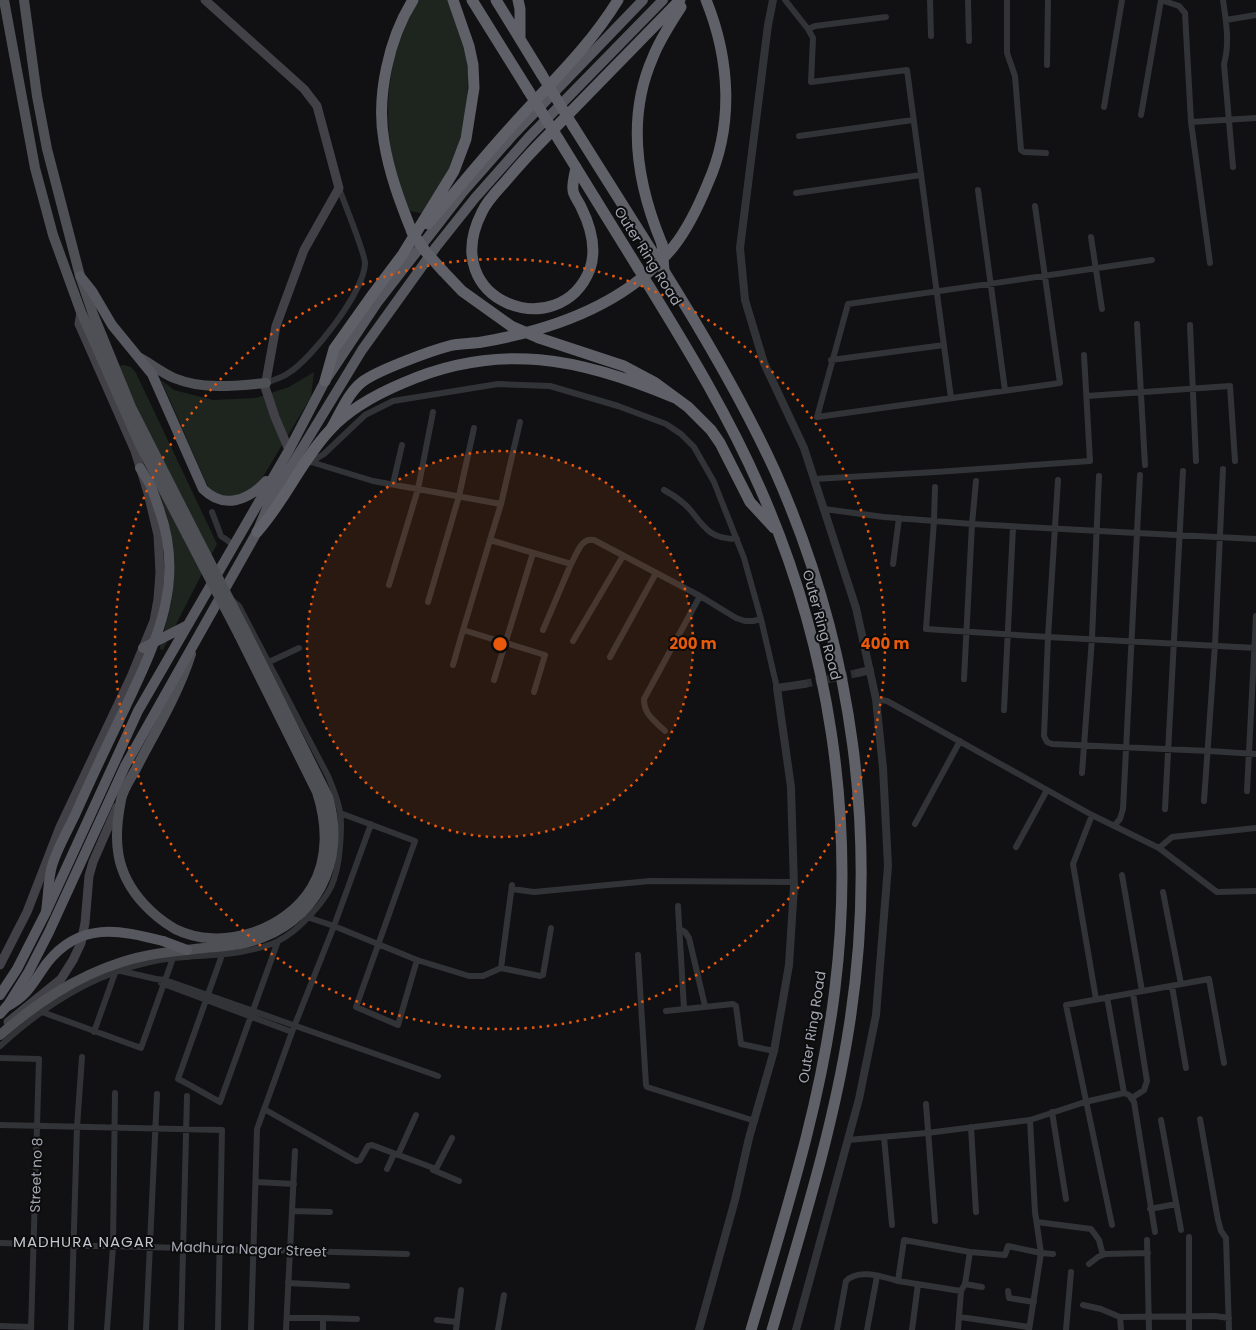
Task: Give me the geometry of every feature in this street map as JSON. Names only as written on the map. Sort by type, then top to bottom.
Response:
[{"type":"highway","points":[[413,0],[402,18],[388,60],[382,107],[383,138],[390,173],[412,232],[426,252],[462,291],[511,326],[539,338],[624,366],[641,380]]},
{"type":"highway","points":[[403,254],[454,171],[466,139],[474,88],[473,65],[470,46],[453,0]]},
{"type":"highway","name":"Outer Ring Road","points":[[472,0],[692,356],[724,412],[755,476],[780,535],[816,652],[827,704],[836,765],[842,873],[842,910],[837,973],[823,1065],[805,1144],[751,1330]]},
{"type":"highway","name":"Outer Ring Road","points":[[496,0],[664,270],[726,374],[752,423],[775,471],[798,528],[821,595],[835,647],[846,700],[856,763],[861,833],[861,911],[857,968],[849,1029],[824,1148],[772,1330]]},
{"type":"highway","points":[[325,381],[334,349],[403,254],[509,128],[583,50],[603,25],[618,0]]},
{"type":"highway","points":[[0,995],[17,969],[46,912],[138,711],[289,450],[325,381],[377,303],[463,192],[514,134],[643,0]]},
{"type":"highway","points":[[3,1011],[28,973],[49,932],[125,766],[257,532],[270,501],[362,350],[436,247],[475,198],[529,137],[664,0]]},
{"type":"highway","points":[[576,167],[573,190],[586,216],[592,234],[593,252],[591,267],[585,279],[575,291],[560,302],[548,306],[531,309],[515,307],[499,300],[479,279],[473,266],[472,239],[482,212],[489,200],[526,157],[680,0]]},
{"type":"highway","points":[[664,270],[662,244],[647,202],[640,172],[637,146],[638,118],[643,88],[652,57],[685,0]]},
{"type":"highway","points":[[257,532],[271,516],[331,429],[354,391],[369,377],[446,347],[488,341],[540,329],[586,312],[629,288],[674,246],[695,213],[715,168],[723,139],[726,100],[724,63],[706,1]]},
{"type":"highway","points":[[519,5],[520,40]]},
{"type":"highway","points":[[426,238],[436,247]]},
{"type":"highway","points":[[80,276],[92,291],[112,325],[152,374],[203,489],[209,496],[228,500],[246,498],[256,492],[278,468]]},
{"type":"highway","points":[[331,429],[355,409],[385,390],[430,371],[471,361],[504,358],[544,360],[589,367],[654,382],[688,407],[710,430],[720,443],[750,502],[780,535]]},
{"type":"highway","points":[[46,912],[51,869],[153,646],[164,613],[168,589],[169,555],[166,532],[151,486],[140,468]]},
{"type":"highway","points":[[225,560],[237,567]]},
{"type":"highway","points":[[143,648],[186,626]]},
{"type":"highway","points":[[3,1011],[22,998],[49,961],[59,951],[75,940],[90,934],[116,931],[163,941],[187,950]]},
{"type":"main road","points":[[4,0],[35,168],[53,235],[81,312],[139,443],[191,533]]},
{"type":"main road","points":[[0,1035],[43,1000],[105,968],[143,956],[248,943],[268,936],[284,927],[304,911],[315,898],[329,871],[332,860],[334,823],[328,797],[191,533],[132,407],[93,314],[80,276],[47,149],[24,0]]},
{"type":"main road","points":[[205,0],[304,89],[317,106],[339,188],[304,250],[276,326],[265,387],[274,417],[289,450]]},
{"type":"main road","points":[[12,48],[30,46]]},
{"type":"main road","points":[[0,965],[28,912],[60,827],[131,677],[154,621],[158,599],[160,572],[158,535],[135,451],[79,324],[81,312]]},
{"type":"main road","points":[[139,358],[174,378],[200,386],[229,387],[266,383]]},
{"type":"main road","points":[[121,798],[117,852],[123,874],[138,898],[163,922],[176,929],[206,938],[251,933],[276,922],[288,914],[305,897],[317,876],[324,849],[325,828],[321,805],[309,775],[242,633]]},
{"type":"main road","points":[[0,1030],[61,979],[82,943],[86,923],[89,876],[93,862],[121,798],[184,677],[194,644]]},
{"type":"street","points":[[773,0],[768,25],[740,248],[745,300],[764,363],[804,448],[856,608],[876,699],[883,768],[888,866],[876,1016],[860,1099],[796,1330]]},
{"type":"street","points":[[784,0],[813,38],[811,82],[907,70],[951,398]]},
{"type":"street","points":[[930,0],[931,36]]},
{"type":"street","points":[[968,0],[970,41]]},
{"type":"street","points":[[1007,0],[1006,54],[1015,76],[1021,150],[1024,152],[1046,153]]},
{"type":"street","points":[[1047,65],[1048,0]]},
{"type":"street","points":[[1104,107],[1122,0]]},
{"type":"street","points":[[1141,115],[1161,0],[1180,6],[1184,13],[1191,122],[1210,263]]},
{"type":"street","points":[[1223,0],[1227,52],[1224,64],[1233,167]]},
{"type":"street","points":[[1226,20],[1256,15]]},
{"type":"street","points":[[808,29],[815,26],[886,17]]},
{"type":"street","points":[[1191,122],[1256,118]]},
{"type":"street","points":[[799,136],[913,120]]},
{"type":"street","points":[[796,193],[921,175]]},
{"type":"street","points":[[266,383],[288,374],[312,352],[342,314],[359,286],[366,262],[339,188]]},
{"type":"street","points":[[978,190],[1005,390]]},
{"type":"street","points":[[1035,206],[1045,276],[1060,382],[817,417],[831,360],[848,304],[937,292],[990,284],[1045,276],[1095,269],[1152,260]]},
{"type":"street","points":[[1091,237],[1102,309]]},
{"type":"street","points":[[1137,324],[1145,465]]},
{"type":"street","points":[[1190,325],[1196,460]]},
{"type":"street","points":[[831,360],[944,345]]},
{"type":"street","points":[[814,478],[936,472],[1090,460],[1084,355]]},
{"type":"street","points":[[308,462],[324,454],[365,415],[393,401],[498,384],[550,386],[618,406],[666,424],[681,434],[694,447],[714,482],[744,558],[777,688],[791,787],[794,882],[788,965],[774,1051],[699,1330]]},
{"type":"street","points":[[1087,396],[1230,386],[1235,461]]},
{"type":"street","points":[[389,585],[418,489],[433,412]]},
{"type":"street","points":[[453,665],[501,504],[520,422]]},
{"type":"street","points":[[428,602],[459,496],[474,428]]},
{"type":"street","points":[[393,484],[402,445]]},
{"type":"street","points":[[308,462],[373,481],[501,504]]},
{"type":"street","points":[[1204,801],[1209,751],[1223,470]]},
{"type":"street","points":[[1165,809],[1178,534],[1183,471]]},
{"type":"street","points":[[1114,826],[1120,818],[1123,809],[1130,640],[1140,475]]},
{"type":"street","points":[[1082,773],[1092,638],[1099,476]]},
{"type":"street","points":[[1058,480],[1048,637],[1044,736],[1046,742],[1052,744],[1252,754]]},
{"type":"street","points":[[964,679],[976,481]]},
{"type":"street","points":[[935,487],[925,627],[928,629],[1007,635],[1255,647]]},
{"type":"street","points":[[664,490],[680,500],[702,526],[713,534],[725,539],[737,539]]},
{"type":"street","points":[[824,509],[1013,528],[1055,528],[1256,539]]},
{"type":"street","points":[[212,512],[221,536],[234,545]]},
{"type":"street","points":[[893,564],[899,518]]},
{"type":"street","points":[[1004,710],[1013,528]]},
{"type":"street","points":[[544,630],[571,564],[584,541],[589,539],[700,596],[736,618],[745,621],[761,619]]},
{"type":"street","points":[[490,540],[571,564]]},
{"type":"street","points":[[494,680],[533,554]]},
{"type":"street","points":[[572,641],[623,556]]},
{"type":"street","points":[[610,657],[656,574]]},
{"type":"street","points":[[0,1046],[27,1022],[75,991],[117,972],[146,963],[173,958],[222,955],[246,951],[278,941],[295,929],[317,907],[330,887],[338,864],[342,829],[340,813],[328,776],[239,606],[222,594]]},
{"type":"street","points":[[665,731],[646,712],[644,699],[700,596]]},
{"type":"street","points":[[1247,791],[1252,754],[1256,616]]},
{"type":"street","points":[[463,630],[545,655],[534,692]]},
{"type":"street","points":[[269,662],[299,648]]},
{"type":"street","points":[[858,673],[870,670]]},
{"type":"street","points":[[777,688],[804,684]]},
{"type":"street","points":[[876,699],[898,707],[1092,815],[1159,848],[1217,892],[1256,891]]},
{"type":"street","points":[[915,824],[960,741]]},
{"type":"street","points":[[1016,847],[1047,790]]},
{"type":"street","points":[[340,813],[415,841],[356,1007],[398,1025],[417,960]]},
{"type":"street","points":[[1092,815],[1073,864],[1096,999]]},
{"type":"street","points":[[252,1330],[257,1129],[371,824]]},
{"type":"street","points":[[1159,848],[1172,838],[1256,828]]},
{"type":"street","points":[[1122,875],[1142,991]]},
{"type":"street","points":[[501,968],[512,887],[540,891],[650,881],[794,882]]},
{"type":"street","points":[[1163,892],[1182,984]]},
{"type":"street","points":[[678,906],[684,1009]]},
{"type":"street","points":[[307,917],[417,960],[476,977],[501,968],[543,975],[551,928]]},
{"type":"street","points":[[679,929],[685,932],[689,938],[704,1006]]},
{"type":"street","points":[[222,955],[178,1080],[197,1087],[203,1094],[220,1102],[278,941]]},
{"type":"street","points":[[638,955],[646,1085],[754,1121]]},
{"type":"street","points":[[42,1012],[141,1048],[173,958]]},
{"type":"street","points":[[117,972],[164,982],[293,1029],[438,1076]]},
{"type":"street","points":[[94,1032],[117,972]]},
{"type":"street","points":[[1112,1225],[1066,1004],[1209,980],[1224,1063]]},
{"type":"street","points":[[1172,986],[1186,1068]]},
{"type":"street","points":[[1132,1098],[1144,1090],[1147,1081],[1133,993]]},
{"type":"street","points":[[1107,997],[1124,1093]]},
{"type":"street","points":[[666,1011],[733,1004],[736,1006],[741,1044],[774,1051]]},
{"type":"street","points":[[71,1330],[77,1127],[82,1057]]},
{"type":"street","name":"Street no 8","points":[[0,1058],[39,1060],[31,1329]]},
{"type":"street","points":[[107,1330],[113,1246],[115,1093]]},
{"type":"street","points":[[848,1140],[927,1133],[1030,1120],[1085,1102],[1124,1093],[1132,1098],[1134,1102],[1155,1232]]},
{"type":"street","points":[[146,1330],[157,1094]]},
{"type":"street","points":[[181,1330],[187,1096]]},
{"type":"street","points":[[926,1104],[935,1221]]},
{"type":"street","points":[[264,1109],[356,1161],[360,1160],[370,1145],[459,1181]]},
{"type":"street","points":[[1052,1112],[1066,1199]]},
{"type":"street","points":[[387,1169],[416,1115]]},
{"type":"street","points":[[1200,1119],[1218,1220],[1221,1231],[1226,1238],[1229,1330]]},
{"type":"street","points":[[960,1317],[1029,1329],[1041,1253],[1030,1120]]},
{"type":"street","points":[[1161,1120],[1181,1230]]},
{"type":"street","points":[[0,1126],[222,1130],[218,1330]]},
{"type":"street","points":[[971,1128],[976,1212]]},
{"type":"street","points":[[884,1137],[892,1226]]},
{"type":"street","points":[[433,1170],[438,1168],[452,1138]]},
{"type":"street","points":[[286,1330],[295,1151]]},
{"type":"street","points":[[256,1182],[294,1184]]},
{"type":"street","points":[[1150,1209],[1176,1204]]},
{"type":"street","points":[[292,1211],[330,1212]]},
{"type":"street","points":[[1037,1222],[1092,1229],[1099,1240],[1103,1255]]},
{"type":"street","points":[[1189,1237],[1189,1330]]},
{"type":"street","points":[[898,1281],[904,1240],[970,1252],[1005,1255],[1008,1246],[1053,1254]]},
{"type":"street","points":[[1147,1240],[1148,1330]]},
{"type":"street","name":"Madhura Nagar Street","points":[[0,1243],[407,1254]]},
{"type":"street","points":[[958,1330],[970,1252]]},
{"type":"street","points":[[1089,1264],[1103,1255],[1148,1253]]},
{"type":"street","points":[[1066,1330],[1071,1272]]},
{"type":"street","points":[[837,1330],[846,1281],[858,1274],[918,1284],[963,1288],[982,1287]]},
{"type":"street","points":[[867,1330],[877,1276]]},
{"type":"street","points":[[288,1283],[347,1286]]},
{"type":"street","points":[[912,1330],[918,1284]]},
{"type":"street","points":[[456,1330],[461,1290]]},
{"type":"street","points":[[1008,1291],[1009,1298],[1034,1302]]},
{"type":"street","points":[[498,1330],[504,1295]]},
{"type":"street","points":[[1083,1305],[1101,1309],[1120,1317],[1215,1316],[1229,1318]]},
{"type":"street","points":[[1120,1317],[1121,1330]]},
{"type":"street","points":[[287,1318],[357,1319]]},
{"type":"street","points":[[323,1318],[323,1330]]},
{"type":"street","points":[[437,1320],[457,1322]]},
{"type":"street","points":[[0,1326],[31,1329]]},
{"type":"shaded area","points":[[419,0],[448,0],[465,49],[468,74],[467,114],[455,158],[425,214],[410,211],[400,185],[389,131],[388,104],[391,77],[397,51],[406,25]]},
{"type":"shaded area","points":[[123,365],[131,367],[136,373],[217,544],[163,650],[160,647],[172,600],[174,566],[167,517],[102,371]]},
{"type":"shaded area","points":[[314,372],[311,397],[258,482],[241,494],[228,496],[211,492],[161,380],[174,390],[213,400],[256,398],[289,387]]},
{"type":"tunnel","points":[[804,684],[858,673]]},
{"type":"district","name":"MADHURA NAGAR","points":[[84,1241]]}]
